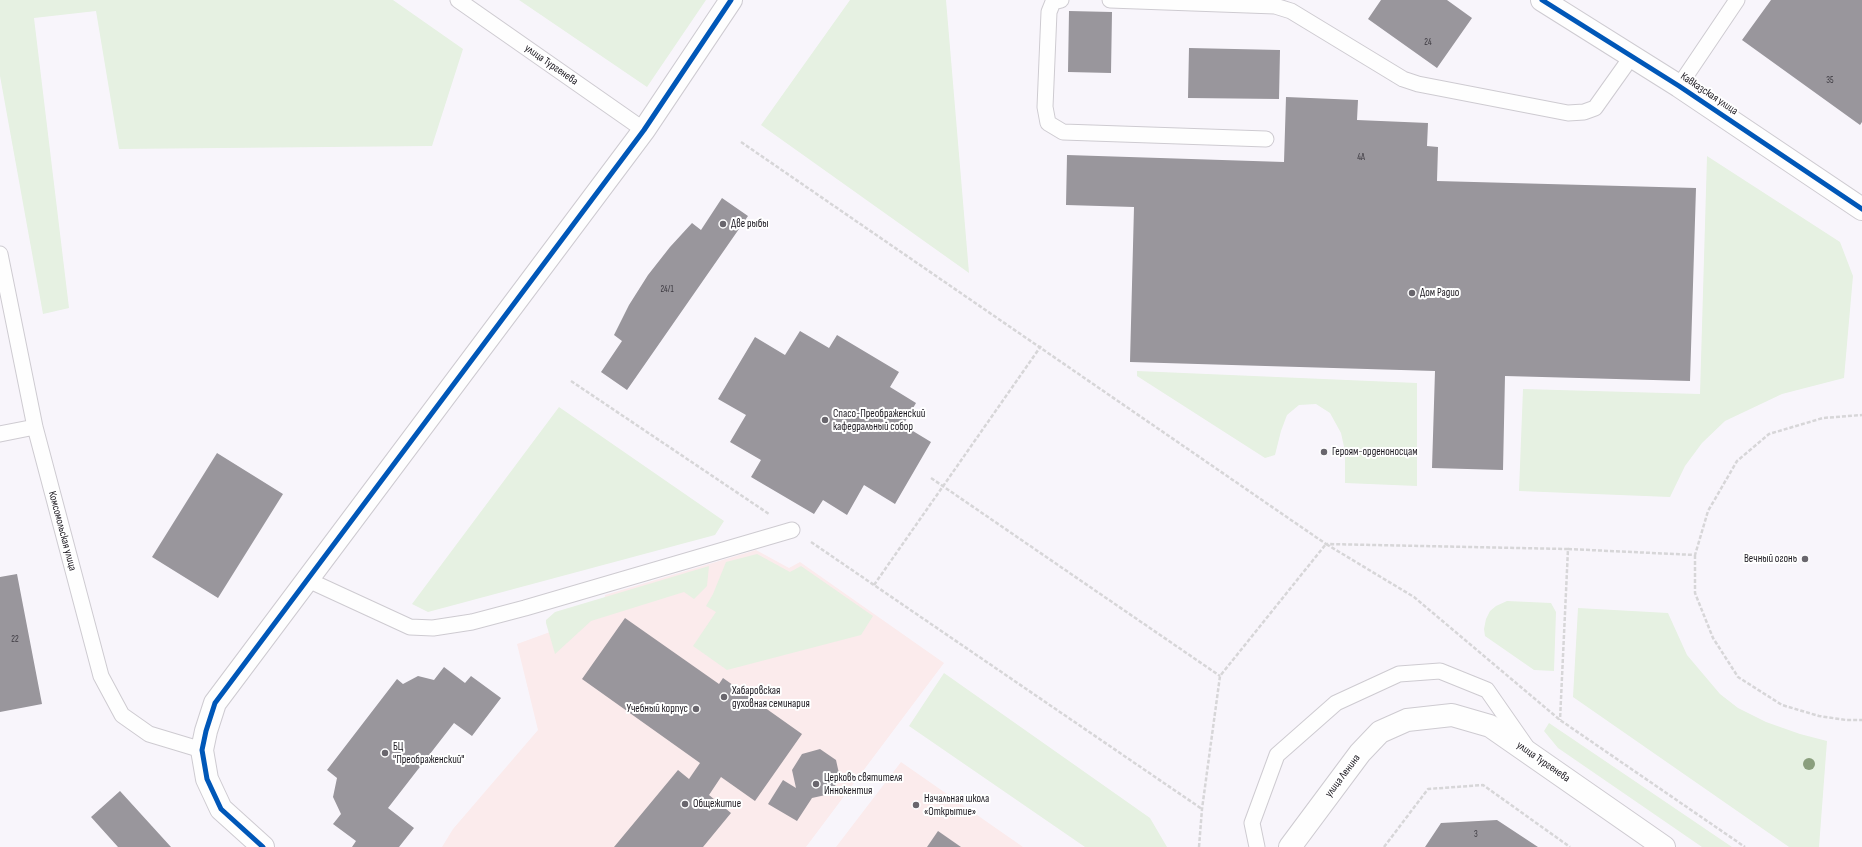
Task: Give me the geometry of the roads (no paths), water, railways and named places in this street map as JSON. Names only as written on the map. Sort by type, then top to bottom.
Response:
[{"type":"street","points":[[263,847],[221,808],[207,778],[202,750],[206,731],[216,703],[644,130],[731,0]]},
{"type":"street","name":"Кавказская улица","points":[[1542,0],[1679,86],[1862,209]]},
{"type":"street","name":"улица Тургенева","points":[[1407,720],[1452,715],[1490,726],[1530,752],[1662,846]]},
{"type":"street","name":"улица Ленина","points":[[1290,847],[1360,754],[1380,732],[1407,720]]},
{"type":"lane","name":"улица Тургенева","points":[[458,0],[644,130]]},
{"type":"lane","points":[[1062,0],[1053,2],[1049,12],[1045,107],[1048,123],[1063,132],[1266,138]]},
{"type":"lane","points":[[1110,0],[1275,6],[1291,11],[1403,79],[1418,84],[1568,113],[1584,112],[1595,108],[1632,56]]},
{"type":"lane","points":[[1679,86],[1737,0]]},
{"type":"lane","name":"Комсомольская улица","points":[[0,254],[35,427],[100,676],[122,715],[148,734],[202,750]]},
{"type":"lane","points":[[0,434],[35,427]]},
{"type":"lane","points":[[308,580],[410,627],[433,628],[472,622],[525,608],[792,530]]},
{"type":"lane","points":[[1257,847],[1252,823],[1277,755],[1336,703],[1399,674],[1440,671],[1487,690],[1530,752]]},
{"type":"place","name":"Две рыбы","points":[[723,224]]},
{"type":"place","name":"Дом Радио","points":[[1412,293]]},
{"type":"place","name":"Спасо-Преображенский кафедральный собор","points":[[825,420]]},
{"type":"place","name":"Героям-орденоносцам","points":[[1324,452]]},
{"type":"place","name":"Вечный огонь","points":[[1805,559]]},
{"type":"place","name":"Хабаровская духовная семинария","points":[[724,697]]},
{"type":"place","name":"Учебный корпус","points":[[696,709]]},
{"type":"place","name":"БЦ \"Преображенский\"","points":[[385,753]]},
{"type":"place","name":"Церковь святителя Иннокентия","points":[[816,784]]},
{"type":"place","name":"Общежитие","points":[[685,804]]},
{"type":"place","name":"Начальная школа «Открытие»","points":[[916,805]]}]
